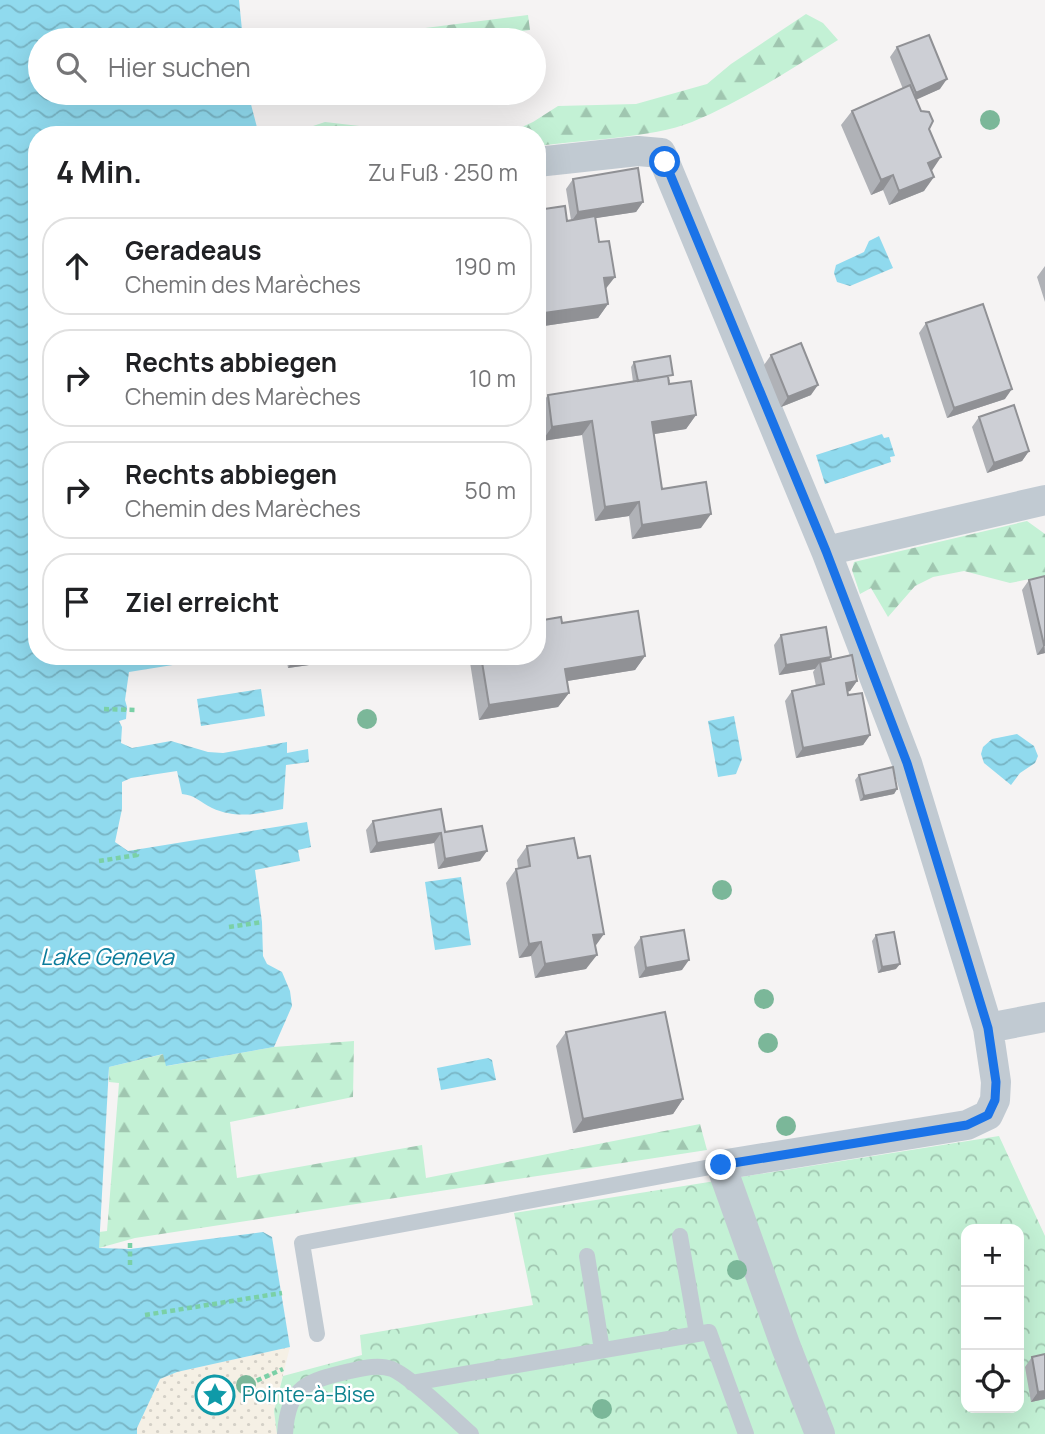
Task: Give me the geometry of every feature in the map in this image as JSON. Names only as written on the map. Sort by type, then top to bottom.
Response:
[{"type":"street","points":[[546,161],[638,151],[661,153],[826,551],[907,763],[988,1028],[996,1082],[995,1100],[988,1115],[967,1125],[721,1165],[815,1432]]},
{"type":"street","points":[[826,551],[1045,500]]},
{"type":"street","points":[[988,1028],[1045,1017]]},
{"type":"lane","points":[[317,1335],[302,1243],[721,1165]]},
{"type":"lane","points":[[680,1236],[697,1334]]},
{"type":"lane","points":[[587,1256],[602,1350]]},
{"type":"lane","points":[[412,1383],[709,1332],[746,1434]]},
{"type":"lane","points":[[285,1434],[287,1410],[291,1401],[307,1384],[319,1378],[380,1366],[392,1369],[412,1383],[471,1434]]},
{"type":"path","points":[[104,709],[135,710]]},
{"type":"path","points":[[99,861],[137,855],[136,850]]},
{"type":"path","points":[[229,927],[262,922]]},
{"type":"path","points":[[130,1243],[130,1266]]},
{"type":"path","points":[[145,1315],[282,1293]]},
{"type":"green space","points":[[806,14],[823,23],[838,40],[711,114],[676,127],[637,135],[546,145],[546,126],[524,126],[558,106],[636,104],[707,84],[731,64]]},
{"type":"green space","points":[[528,15],[530,28],[425,28]]},
{"type":"green space","points":[[325,122],[359,126],[313,126]]},
{"type":"green space","points":[[1027,521],[1045,534],[1045,576],[1010,583],[964,571],[933,577],[915,586],[888,617],[871,588],[860,594],[852,570],[854,562]]},
{"type":"green space","points":[[354,1041],[353,1097],[230,1122],[237,1178],[422,1145],[426,1178],[700,1124],[707,1150],[135,1238],[99,1248],[99,1232],[107,1231],[119,1083],[109,1082],[109,1067],[164,1054],[167,1066],[274,1047]]},
{"type":"green space","points":[[999,1136],[1045,1236],[1045,1434],[277,1434],[274,1411],[283,1376],[362,1355],[360,1335],[533,1305],[514,1213]]},
{"type":"sand","name":"Pointe-à-Bise","points":[[290,1347],[274,1410],[277,1434],[137,1434],[137,1428],[160,1379],[177,1372]]},
{"type":"water","name":"Lake Geneva","points":[[0,0],[239,0],[242,28],[28,28],[28,105],[251,105],[257,126],[28,126],[28,665],[173,665],[129,672],[125,700],[126,719],[119,721],[122,727],[121,743],[132,748],[171,741],[208,752],[223,753],[287,742],[287,753],[308,749],[309,762],[286,765],[283,809],[230,814],[212,808],[182,794],[177,771],[131,778],[122,782],[122,809],[115,842],[128,851],[307,822],[311,847],[298,850],[300,861],[255,870],[262,922],[263,956],[267,964],[282,972],[290,991],[292,1006],[274,1047],[166,1066],[163,1054],[109,1067],[99,1248],[130,1249],[263,1232],[272,1237],[290,1347],[177,1372],[160,1379],[137,1428],[137,1434],[0,1434]]},
{"type":"water","points":[[879,236],[893,268],[850,286],[837,282],[834,273],[836,265],[864,252],[869,241]]},
{"type":"water","points":[[882,434],[884,438],[889,437],[895,456],[890,457],[891,462],[825,484],[816,455]]},
{"type":"water","points":[[261,689],[265,716],[201,726],[197,699]]},
{"type":"water","points":[[734,716],[742,759],[736,774],[718,777],[708,721]]},
{"type":"water","points":[[1017,734],[1034,746],[1038,756],[1035,763],[1020,773],[1011,785],[984,763],[981,754],[983,747],[992,739]]},
{"type":"water","points":[[461,877],[471,945],[435,950],[425,882]]},
{"type":"water","points":[[488,1058],[492,1060],[496,1080],[441,1090],[437,1068]]},
{"type":"building","points":[[929,35],[947,79],[916,93],[897,47]]},
{"type":"building","points":[[910,85],[921,111],[929,112],[933,121],[929,129],[941,157],[928,163],[934,177],[899,191],[893,175],[881,180],[852,111]]},
{"type":"building","points":[[638,168],[643,202],[578,212],[573,179]]},
{"type":"building","points":[[565,206],[567,221],[595,216],[599,242],[609,241],[615,277],[604,278],[608,304],[546,313],[546,209]]},
{"type":"building","points":[[983,304],[1012,389],[954,408],[926,323]]},
{"type":"building","points":[[801,343],[818,385],[788,397],[771,355]]},
{"type":"building","points":[[670,356],[673,375],[638,381],[634,362]]},
{"type":"building","points":[[668,376],[669,384],[691,381],[696,415],[652,422],[662,489],[706,482],[711,514],[642,525],[639,502],[605,507],[592,421],[552,427],[548,395]]},
{"type":"building","points":[[1014,405],[1029,451],[994,463],[979,417]]},
{"type":"building","points":[[1045,576],[1045,645],[1044,645],[1029,580]]},
{"type":"building","points":[[638,611],[645,656],[565,669],[569,693],[489,705],[482,665],[546,665],[546,620],[561,617],[562,623]]},
{"type":"building","points":[[826,627],[831,657],[786,665],[781,635]]},
{"type":"building","points":[[852,655],[857,681],[846,683],[848,695],[862,693],[870,735],[803,748],[792,691],[824,684],[820,662]]},
{"type":"building","points":[[893,767],[897,789],[864,796],[859,775]]},
{"type":"building","points":[[441,809],[445,832],[482,826],[487,851],[445,859],[441,833],[377,843],[373,821]]},
{"type":"building","points":[[574,838],[578,858],[590,856],[604,934],[593,935],[597,955],[545,964],[541,942],[529,944],[516,869],[530,866],[527,846]]},
{"type":"building","points":[[684,930],[689,960],[646,968],[641,937]]},
{"type":"building","points":[[894,932],[900,964],[882,967],[876,935]]},
{"type":"building","points":[[665,1012],[683,1099],[583,1119],[566,1032]]},
{"type":"building","points":[[1045,1354],[1045,1391],[1038,1392],[1032,1357]]},
{"type":"place","name":"Pointe-à-Bise","points":[[215,1395]]},
{"type":"route","points":[[665,162],[826,551],[907,763],[988,1028],[996,1082],[995,1100],[988,1115],[967,1125],[721,1165]]}]
